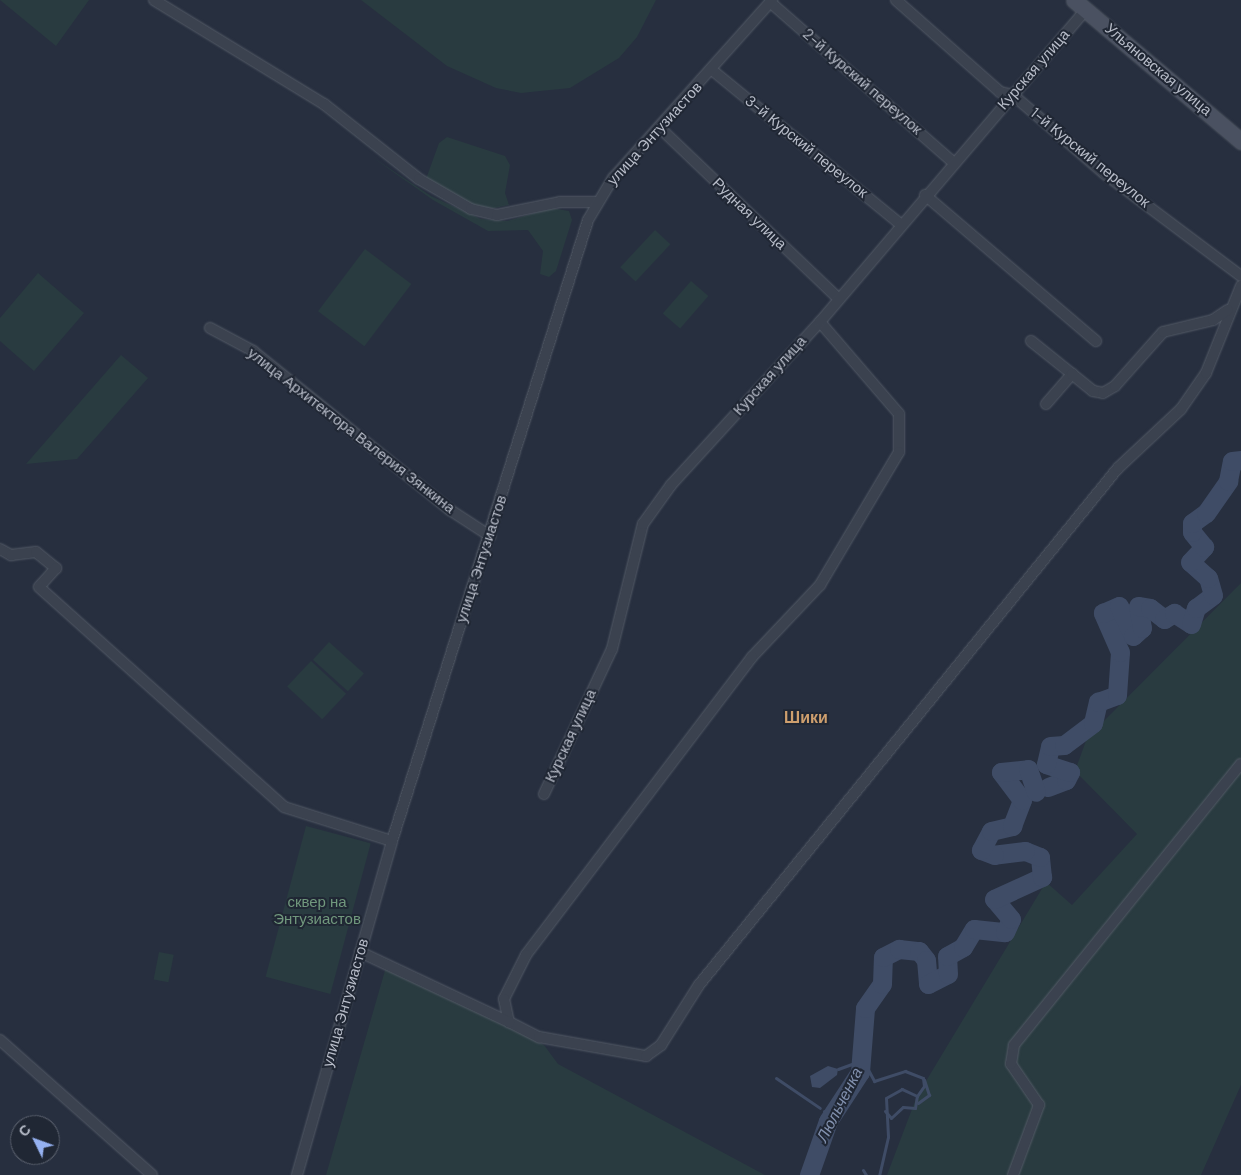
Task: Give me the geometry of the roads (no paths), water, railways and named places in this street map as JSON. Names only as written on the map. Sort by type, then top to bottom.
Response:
[{"type":"main road","name":"Ульяновская улица","points":[[1080,5],[1241,141]]},
{"type":"street","points":[[154,0],[324,104],[419,179],[471,209],[497,215],[560,202],[597,202]]},
{"type":"street","name":"1-й Курский переулок","points":[[896,0],[1000,92],[1013,95],[1105,174],[1241,276]]},
{"type":"street","name":"улица Энтузиастов","points":[[297,1175],[392,841],[597,202],[613,178],[660,130],[771,1]]},
{"type":"street","name":"2-й Курский переулок","points":[[771,1],[953,162]]},
{"type":"street","name":"Курская улица","points":[[544,794],[612,649],[643,524],[671,485],[820,322],[900,224],[1013,95],[1080,5]]},
{"type":"street","name":"3-й Курский переулок","points":[[712,70],[900,224]]},
{"type":"street","name":"Рудная улица","points":[[660,130],[839,299]]},
{"type":"street","points":[[925,195],[1096,341]]},
{"type":"street","points":[[360,952],[539,1037],[590,1049],[646,1056],[661,1045],[699,985],[1118,468],[1181,409],[1206,373],[1228,310],[1241,286]]},
{"type":"street","points":[[1032,341],[1072,374],[1103,393],[1115,386],[1163,332],[1205,323],[1228,310]]},
{"type":"street","points":[[509,1022],[504,999],[526,955],[752,656],[820,585],[899,452],[902,435],[899,414],[820,322]]},
{"type":"street","name":"улица Архитектора Валерия Зянкина","points":[[210,328],[253,351],[450,510],[490,536]]},
{"type":"street","points":[[1046,404],[1072,374]]},
{"type":"street","points":[[0,549],[11,555],[36,552],[56,568],[39,587],[284,808],[392,841]]},
{"type":"street","points":[[1013,1175],[1039,1105],[1011,1064],[1014,1045],[1241,764]]},
{"type":"street","points":[[0,1040],[152,1175]]},
{"type":"water","points":[[828,1066],[838,1069],[837,1075],[820,1088],[812,1087],[810,1076]]},
{"type":"waterway","name":"Люльченка","points":[[1048,787],[1066,780],[1070,772],[1046,764],[1050,746],[1064,745],[1093,723],[1098,702],[1117,695],[1120,652],[1103,613],[1119,606],[1133,636],[1142,628],[1138,606],[1150,608],[1164,619],[1174,613],[1191,624],[1196,608],[1213,595],[1208,578],[1190,562],[1204,547],[1192,532],[1192,523],[1206,513],[1228,481],[1232,461],[1241,460]]},
{"type":"waterway","name":"Люльченка","points":[[809,1175],[828,1121],[860,1072],[865,1008],[882,984],[883,957],[899,949],[919,951],[926,960],[928,984],[948,974],[947,956],[963,947],[974,929],[1005,932],[1011,919],[994,899],[1042,877],[1040,857],[1025,851],[994,855],[981,850],[991,831],[1012,826],[1022,800],[1001,772],[1028,769],[1036,792]]},
{"type":"waterway","points":[[838,1069],[863,1060],[874,1081],[905,1071],[923,1078],[924,1086],[917,1096],[902,1089],[886,1098],[888,1137],[879,1175]]},
{"type":"waterway","points":[[776,1078],[820,1108]]},
{"type":"waterway","points":[[918,1103],[929,1095],[924,1080]]},
{"type":"waterway","points":[[885,1111],[891,1118],[903,1107],[915,1108],[917,1096]]},
{"type":"waterway","name":"Люльченка","points":[[824,1111],[831,1118]]},
{"type":"waterway","points":[[863,1170],[866,1175]]},
{"type":"district","name":"Шики","points":[[806,718]]},
{"type":"park label","name":"сквер на Энтузиастов","points":[[317,910]]}]
